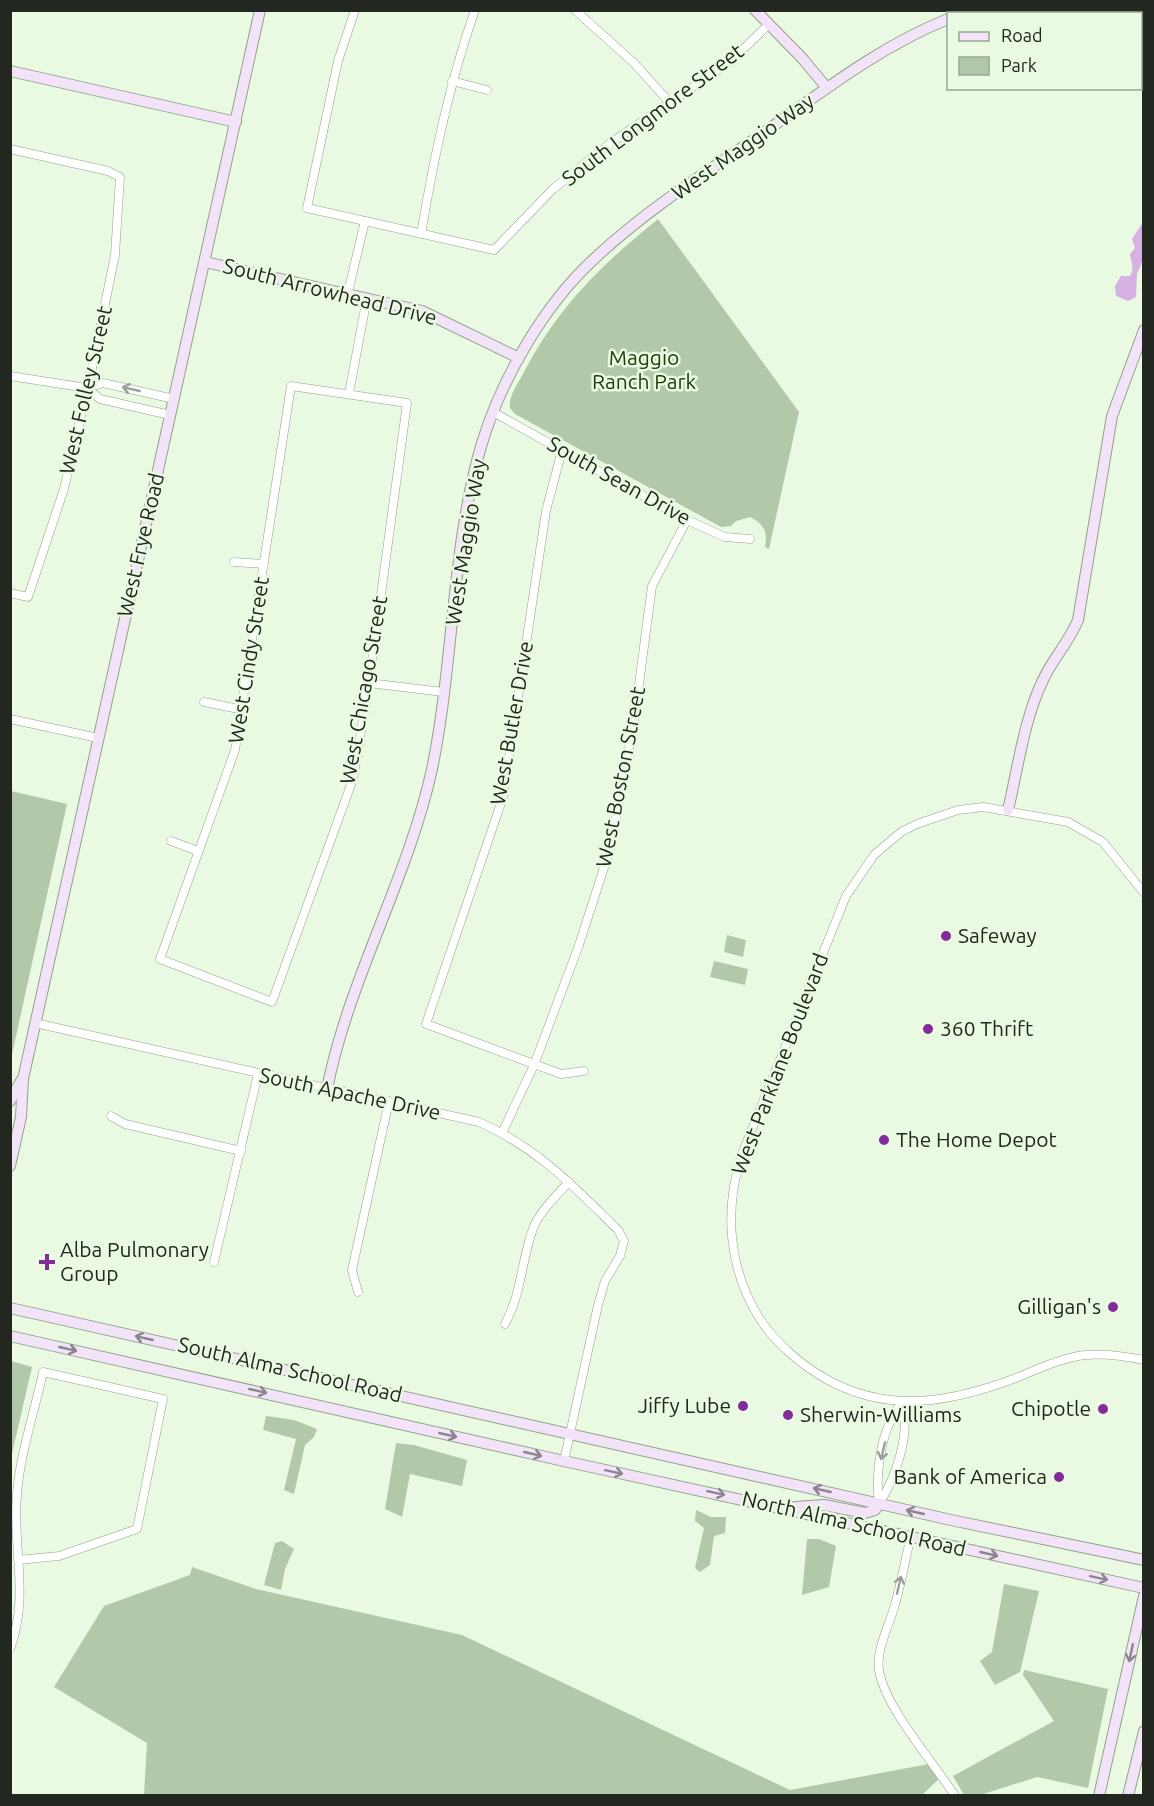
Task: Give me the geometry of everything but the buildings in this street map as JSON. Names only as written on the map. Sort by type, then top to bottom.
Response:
[{"type":"street","name":"West Frye Road","points":[[10,1166],[21,1117],[23,1078],[260,10]]},
{"type":"street","name":"South Longmore Street","points":[[355,10],[338,61],[307,208],[494,250],[553,189],[612,142],[731,61],[770,24]]},
{"type":"street","points":[[421,234],[440,127],[475,10]]},
{"type":"street","points":[[575,10],[635,64],[670,103]]},
{"type":"street","points":[[755,10],[827,88]]},
{"type":"street","name":"West Maggio Way","points":[[327,1089],[334,1053],[421,808],[432,769],[471,491],[493,411],[519,358],[554,307],[592,261],[642,219],[887,47],[947,19]]},
{"type":"street","points":[[10,71],[236,122]]},
{"type":"street","points":[[452,81],[487,90]]},
{"type":"street","name":"West Folley Street","points":[[10,149],[108,171],[120,177],[115,255],[64,489],[28,597],[10,593]]},
{"type":"street","points":[[348,292],[365,221]]},
{"type":"street","name":"South Arrowhead Drive","points":[[205,262],[348,292],[422,311],[519,358]]},
{"type":"street","points":[[349,393],[367,298]]},
{"type":"street","points":[[1008,810],[1034,701],[1043,678],[1069,642],[1078,620],[1112,416],[1143,330]]},
{"type":"street","points":[[10,376],[87,388],[104,383],[174,399]]},
{"type":"street","name":"West Cindy Street","points":[[160,959],[235,750],[243,710],[291,386],[349,393]]},
{"type":"street","points":[[87,388],[100,399],[170,415]]},
{"type":"street","name":"West Chicago Street","points":[[160,959],[272,1002],[353,778],[369,683],[407,403],[349,393]]},
{"type":"street","name":"South Sean Drive","points":[[493,411],[687,520],[725,537],[750,539]]},
{"type":"street","name":"West Butler Drive","points":[[534,1065],[426,1024],[503,797],[546,511],[562,450]]},
{"type":"street","name":"West Boston Street","points":[[502,1133],[534,1065],[579,945],[610,849],[634,722],[652,586],[687,520]]},
{"type":"street","points":[[234,562],[264,564]]},
{"type":"street","points":[[369,683],[443,692]]},
{"type":"street","points":[[204,702],[243,710]]},
{"type":"street","points":[[10,719],[98,738]]},
{"type":"street","name":"West Parklane Boulevard","points":[[1143,893],[1115,855],[1095,835],[1068,822],[1008,810],[983,807],[958,810],[917,824],[880,849],[858,876],[846,896],[750,1133],[732,1194],[731,1240],[735,1261],[749,1298],[764,1325],[791,1354],[822,1377],[866,1397],[902,1403],[935,1402],[983,1390],[1053,1363],[1084,1355],[1120,1355],[1143,1360]]},
{"type":"street","points":[[171,841],[198,851]]},
{"type":"street","name":"South Apache Drive","points":[[35,1023],[479,1122],[502,1133],[552,1165],[618,1230],[624,1242],[620,1256],[605,1281],[598,1305],[570,1433]]},
{"type":"street","points":[[534,1065],[561,1074],[584,1071]]},
{"type":"street","points":[[214,1262],[258,1074]]},
{"type":"street","name":"West Frye Road","points":[[10,1101],[23,1078]]},
{"type":"street","points":[[358,1292],[352,1270],[389,1101]]},
{"type":"street","points":[[111,1116],[125,1124],[241,1151]]},
{"type":"street","points":[[505,1324],[517,1301],[535,1225],[545,1208],[569,1182]]},
{"type":"street","name":"South Alma School Road","points":[[10,1308],[570,1433]]},
{"type":"street","name":"South Alma School Road","points":[[10,1336],[564,1461]]},
{"type":"street","points":[[10,1649],[22,1599],[18,1560],[17,1492],[43,1372],[163,1399],[137,1529],[59,1556],[18,1560]]},
{"type":"street","points":[[879,1503],[876,1481],[891,1415],[902,1403]]},
{"type":"street","points":[[783,1508],[824,1505],[865,1513],[875,1510],[892,1483],[906,1418],[902,1403]]},
{"type":"street","points":[[564,1461],[570,1433]]},
{"type":"street","name":"North Alma School Road","points":[[570,1433],[1143,1560]]},
{"type":"street","name":"North Alma School Road","points":[[564,1461],[1143,1588]]},
{"type":"street","points":[[911,1536],[882,1645],[879,1668],[883,1688],[891,1704],[955,1796]]},
{"type":"street","points":[[1099,1796],[1143,1596]]},
{"type":"street","points":[[1128,1796],[1143,1731]]},
{"type":"green space","name":"Maggio Ranch Park","points":[[658,219],[799,412],[769,549],[765,547],[764,529],[750,517],[736,521],[731,526],[721,527],[515,414],[510,408],[510,399],[516,386],[550,328],[599,271]]},
{"type":"green space","points":[[10,791],[67,804],[11,1059]]},
{"type":"green space","points":[[727,935],[746,940],[743,957],[724,952]]},
{"type":"green space","points":[[714,961],[748,969],[745,985],[710,977]]},
{"type":"green space","points":[[10,1361],[32,1367],[11,1458]]},
{"type":"green space","points":[[266,1416],[294,1420],[317,1429],[314,1437],[305,1445],[294,1494],[284,1490],[296,1439],[263,1430]]},
{"type":"green space","points":[[396,1443],[414,1445],[467,1460],[462,1486],[410,1474],[402,1517],[385,1509]]},
{"type":"green space","points":[[696,1510],[711,1517],[726,1517],[725,1533],[714,1536],[710,1565],[700,1572],[695,1568],[704,1528],[695,1521]]},
{"type":"green space","points":[[807,1539],[819,1539],[836,1546],[829,1587],[802,1595]]},
{"type":"green space","points":[[282,1541],[294,1549],[285,1569],[281,1590],[264,1585],[275,1543]]},
{"type":"green space","points":[[192,1567],[256,1589],[462,1635],[790,1790],[934,1763],[942,1776],[921,1796],[144,1795],[147,1743],[54,1687],[104,1606],[190,1575]]},
{"type":"green space","points":[[1004,1584],[1039,1591],[1020,1672],[995,1685],[980,1661],[992,1652]]},
{"type":"green space","points":[[1024,1670],[1108,1689],[1088,1788],[1037,1777],[980,1795],[964,1795],[953,1776],[1054,1721],[1023,1675]]},
{"type":"shaded area","points":[[1143,222],[1143,260],[1137,274],[1136,297],[1128,301],[1116,296],[1115,286],[1121,276],[1130,276],[1132,268],[1130,254],[1135,248],[1132,239]]},
{"type":"place","name":"Safeway","points":[[946,936]]},
{"type":"place","name":"360 Thrift","points":[[928,1029]]},
{"type":"place","name":"The Home Depot","points":[[884,1140]]},
{"type":"place","name":"Alba Pulmonary Group","points":[[47,1262]]},
{"type":"place","name":"Gilligan's","points":[[1113,1307]]},
{"type":"place","name":"Jiffy Lube","points":[[743,1406]]},
{"type":"place","name":"Chipotle","points":[[1103,1409]]},
{"type":"place","name":"Sherwin-Williams","points":[[788,1415]]},
{"type":"place","name":"Bank of America","points":[[1059,1477]]}]
